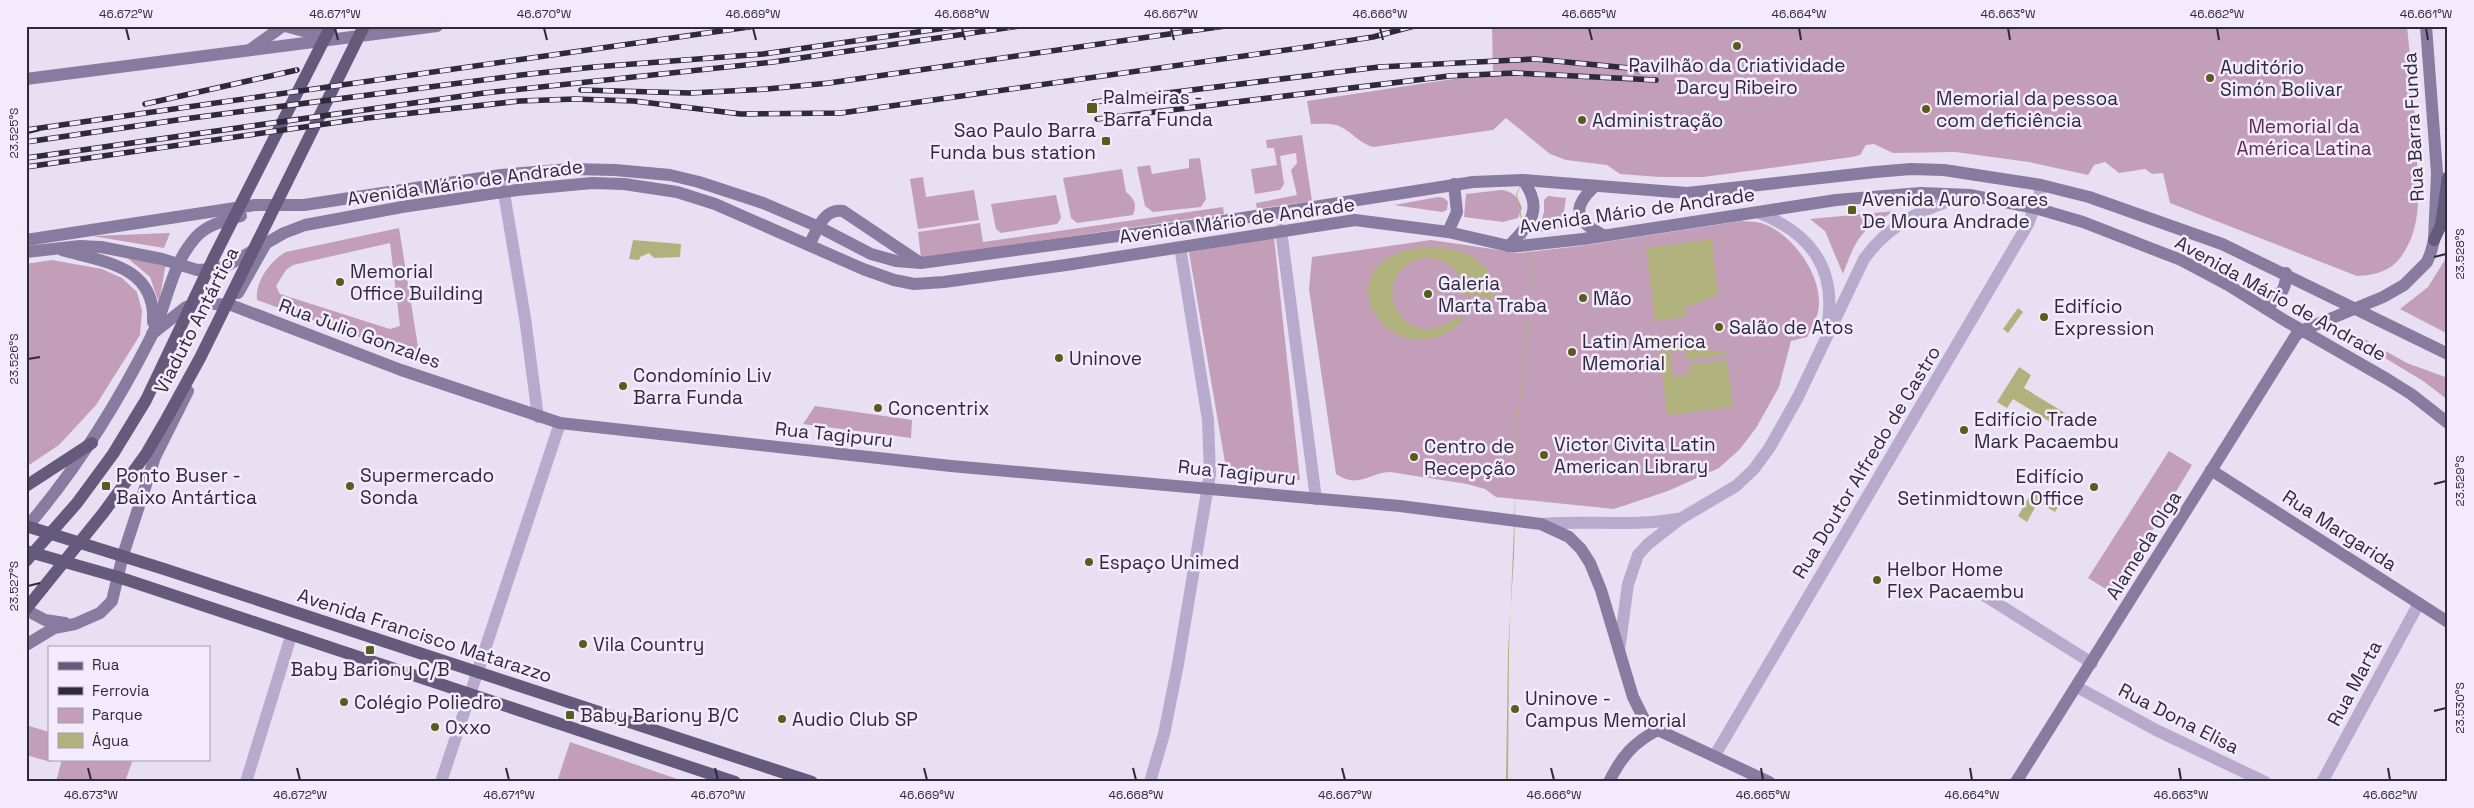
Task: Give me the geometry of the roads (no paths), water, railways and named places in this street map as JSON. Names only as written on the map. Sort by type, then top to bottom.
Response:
[{"type":"main road","name":"Viaduto Antártica","points":[[26,561],[77,503],[114,454],[146,400],[213,259],[331,26]]},
{"type":"main road","name":"Viaduto Antártica","points":[[26,609],[114,499],[146,454],[167,418],[200,358],[364,26]]},
{"type":"main road","points":[[2434,240],[2441,225],[2448,177]]},
{"type":"main road","points":[[26,486],[92,443]]},
{"type":"main road","name":"Avenida Francisco Matarazzo","points":[[27,527],[123,556],[812,782]]},
{"type":"main road","points":[[26,551],[118,577],[735,782]]},
{"type":"street","points":[[249,51],[284,26],[311,33],[344,38]]},
{"type":"street","points":[[26,79],[436,26]]},
{"type":"street","name":"Rua Barra Funda","points":[[2303,330],[2387,294],[2415,276],[2427,262],[2434,240],[2437,173],[2426,26]]},
{"type":"street","name":"Avenida Mário de Andrade","points":[[26,240],[255,205],[304,205],[501,176],[570,169],[615,170],[670,175],[763,203],[819,227],[871,254],[896,261],[921,263],[1198,226],[1454,184],[1523,180],[1662,192],[1713,192],[1911,169],[1952,172],[2041,185],[2098,199],[2222,244],[2286,273],[2448,354]]},
{"type":"street","points":[[501,176],[538,417]]},
{"type":"street","points":[[1509,246],[1527,227],[1534,208],[1530,190],[1523,180]]},
{"type":"street","name":"Avenida Mário de Andrade","points":[[266,244],[284,233],[305,225],[402,207],[552,185],[624,184],[677,192],[715,204],[863,269],[894,280],[914,284],[944,282],[1281,230],[1360,220],[1448,232],[1509,246],[1568,241],[1757,212],[1882,196],[1921,193],[1970,195],[2035,208],[2116,234],[2180,260],[2411,394],[2448,424]]},
{"type":"street","points":[[1448,232],[1456,212],[1454,184]]},
{"type":"street","name":"Rua Doutor Alfredo de Castro","points":[[1715,755],[2028,224],[2035,208],[2041,185]]},
{"type":"street","points":[[1595,186],[1582,200],[1578,211],[1588,228],[1603,235]]},
{"type":"street","points":[[1619,651],[1628,584],[1638,555],[1648,544],[1680,519],[1736,486],[1754,469],[1770,447],[1784,422],[1864,259],[1888,231],[1938,204],[1970,195]]},
{"type":"street","points":[[27,527],[54,496],[92,443],[113,409],[152,334],[178,262],[197,236],[207,227],[248,214],[304,205]]},
{"type":"street","points":[[809,245],[830,212],[843,211],[921,263]]},
{"type":"street","points":[[1757,212],[1780,221],[1803,238],[1815,250],[1826,280],[1829,299],[1824,341]]},
{"type":"street","points":[[1281,230],[1316,499]]},
{"type":"street","points":[[26,252],[53,248],[102,247],[178,262],[197,270],[215,270],[266,244]]},
{"type":"street","points":[[26,645],[54,628],[76,624],[100,613],[112,601],[123,556],[156,457],[231,305],[266,244]]},
{"type":"street","points":[[1150,782],[1164,734],[1198,537],[1209,488],[1208,420],[1180,247]]},
{"type":"street","points":[[53,248],[132,272],[149,291],[154,312],[152,334]]},
{"type":"street","points":[[2265,308],[2278,298],[2284,288],[2286,273]]},
{"type":"street","name":"Rua Julio Gonzales","points":[[152,334],[186,307],[199,303],[231,305],[401,370],[560,423]]},
{"type":"street","name":"Alameda Olga","points":[[2016,782],[2294,338],[2303,330]]},
{"type":"street","points":[[441,782],[560,423]]},
{"type":"street","name":"Rua Tagipuru","points":[[560,423],[951,466],[1400,506],[1541,524],[1569,537],[1582,549],[1590,563],[1601,590],[1640,714],[1648,724],[1769,782]]},
{"type":"street","name":"Rua Margarida","points":[[2211,470],[2448,622]]},
{"type":"street","points":[[1541,524],[1584,522],[1642,523],[1680,519]]},
{"type":"street","points":[[1982,594],[2092,663]]},
{"type":"street","name":"Rua Marta","points":[[2322,782],[2419,603]]},
{"type":"street","points":[[26,609],[45,620],[76,624]]},
{"type":"street","points":[[246,782],[291,636]]},
{"type":"street","name":"Rua Dona Elisa","points":[[2077,687],[2156,730],[2265,782]]},
{"type":"street","points":[[1609,782],[1626,752],[1636,743],[1658,730]]},
{"type":"water","points":[[1523,179],[1517,194],[1532,269],[1518,424],[1516,481],[1517,425],[1531,270],[1516,194]]},
{"type":"water","points":[[1712,239],[1718,295],[1684,308],[1686,317],[1655,321],[1646,248]]},
{"type":"water","points":[[633,240],[681,244],[680,257],[654,258],[649,253],[640,257],[639,260],[629,259]]},
{"type":"water","points":[[1435,247],[1458,251],[1477,259],[1489,274],[1493,285],[1494,298],[1464,295],[1458,275],[1452,267],[1442,261],[1427,258],[1412,262],[1399,273],[1393,287],[1393,301],[1400,314],[1410,324],[1424,329],[1440,327],[1457,316],[1463,320],[1439,336],[1415,340],[1395,333],[1379,319],[1370,301],[1369,282],[1379,265],[1401,252]]},
{"type":"water","points":[[2018,308],[2023,312],[2008,333],[2003,329]]},
{"type":"water","points":[[1688,338],[1690,348],[1726,352],[1726,355],[1687,360],[1685,350],[1670,353],[1673,377],[1689,374],[1688,365],[1727,360],[1733,407],[1667,415],[1658,342]]},
{"type":"water","points":[[2019,367],[2031,375],[2024,388],[2065,413],[2057,426],[2013,399],[2007,408],[1997,402]]},
{"type":"water","points":[[1516,481],[1514,557],[1511,610]]},
{"type":"water","points":[[2034,488],[2060,503],[2055,512],[2038,502],[2027,522],[2018,516]]},
{"type":"water","points":[[1511,610],[1508,782],[1506,782],[1508,650]]},
{"type":"railway","points":[[26,130],[756,26]]},
{"type":"railway","points":[[26,142],[184,119],[521,75],[594,67],[763,54],[960,26]]},
{"type":"railway","points":[[26,158],[484,93],[773,62],[1020,26]]},
{"type":"railway","points":[[581,90],[690,93],[767,89],[829,83],[1225,26]]},
{"type":"railway","points":[[26,167],[367,118],[520,101],[575,99],[634,101],[741,114],[841,113],[1373,37],[1414,26]]},
{"type":"railway","points":[[1094,102],[1379,67],[1535,59],[1660,71]]},
{"type":"railway","points":[[145,104],[297,70]]},
{"type":"railway","points":[[1097,119],[1449,76],[1515,73],[1656,80]]},
{"type":"place","name":"Pavilhão da Criatividade Darcy Ribeiro","points":[[1737,46]]},
{"type":"place","name":"Auditório Simón Bolivar","points":[[2210,78]]},
{"type":"place","name":"Palmeiras - Barra Funda","points":[[1092,108]]},
{"type":"place","name":"Memorial da pessoa com deficiência","points":[[1926,109]]},
{"type":"place","name":"Administração","points":[[1582,120]]},
{"type":"place","name":"Sao Paulo Barra Funda bus station","points":[[1106,141]]},
{"type":"place","name":"Avenida Auro Soares De Moura Andrade","points":[[1852,210]]},
{"type":"place","name":"Memorial Office Building","points":[[340,282]]},
{"type":"place","name":"Galeria Marta Traba","points":[[1428,294]]},
{"type":"place","name":"Mão","points":[[1583,298]]},
{"type":"place","name":"Edifício Expression","points":[[2044,317]]},
{"type":"place","name":"Salão de Atos","points":[[1719,327]]},
{"type":"place","name":"Latin America Memorial","points":[[1572,352]]},
{"type":"place","name":"Uninove","points":[[1059,358]]},
{"type":"place","name":"Condomínio Liv Barra Funda","points":[[623,386]]},
{"type":"place","name":"Concentrix","points":[[878,408]]},
{"type":"place","name":"Edifício Trade Mark Pacaembu","points":[[1964,430]]},
{"type":"place","name":"Victor Civita Latin American Library","points":[[1544,455]]},
{"type":"place","name":"Centro de Recepção","points":[[1414,457]]},
{"type":"place","name":"Ponto Buser - Baixo Antártica","points":[[106,486]]},
{"type":"place","name":"Supermercado Sonda","points":[[350,486]]},
{"type":"place","name":"Edifício Setinmidtown Office","points":[[2094,487]]},
{"type":"place","name":"Espaço Unimed","points":[[1089,562]]},
{"type":"place","name":"Helbor Home Flex Pacaembu","points":[[1877,580]]},
{"type":"place","name":"Vila Country","points":[[583,644]]},
{"type":"place","name":"Baby Bariony C/B","points":[[370,650]]},
{"type":"place","name":"Colégio Poliedro","points":[[344,702]]},
{"type":"place","name":"Uninove - Campus Memorial","points":[[1515,709]]},
{"type":"place","name":"Baby Bariony B/C","points":[[570,715]]},
{"type":"place","name":"Audio Club SP","points":[[782,719]]},
{"type":"place","name":"Oxxo","points":[[435,727]]},
{"type":"park label","name":"Memorial da América Latina","points":[[2304,137]]}]
